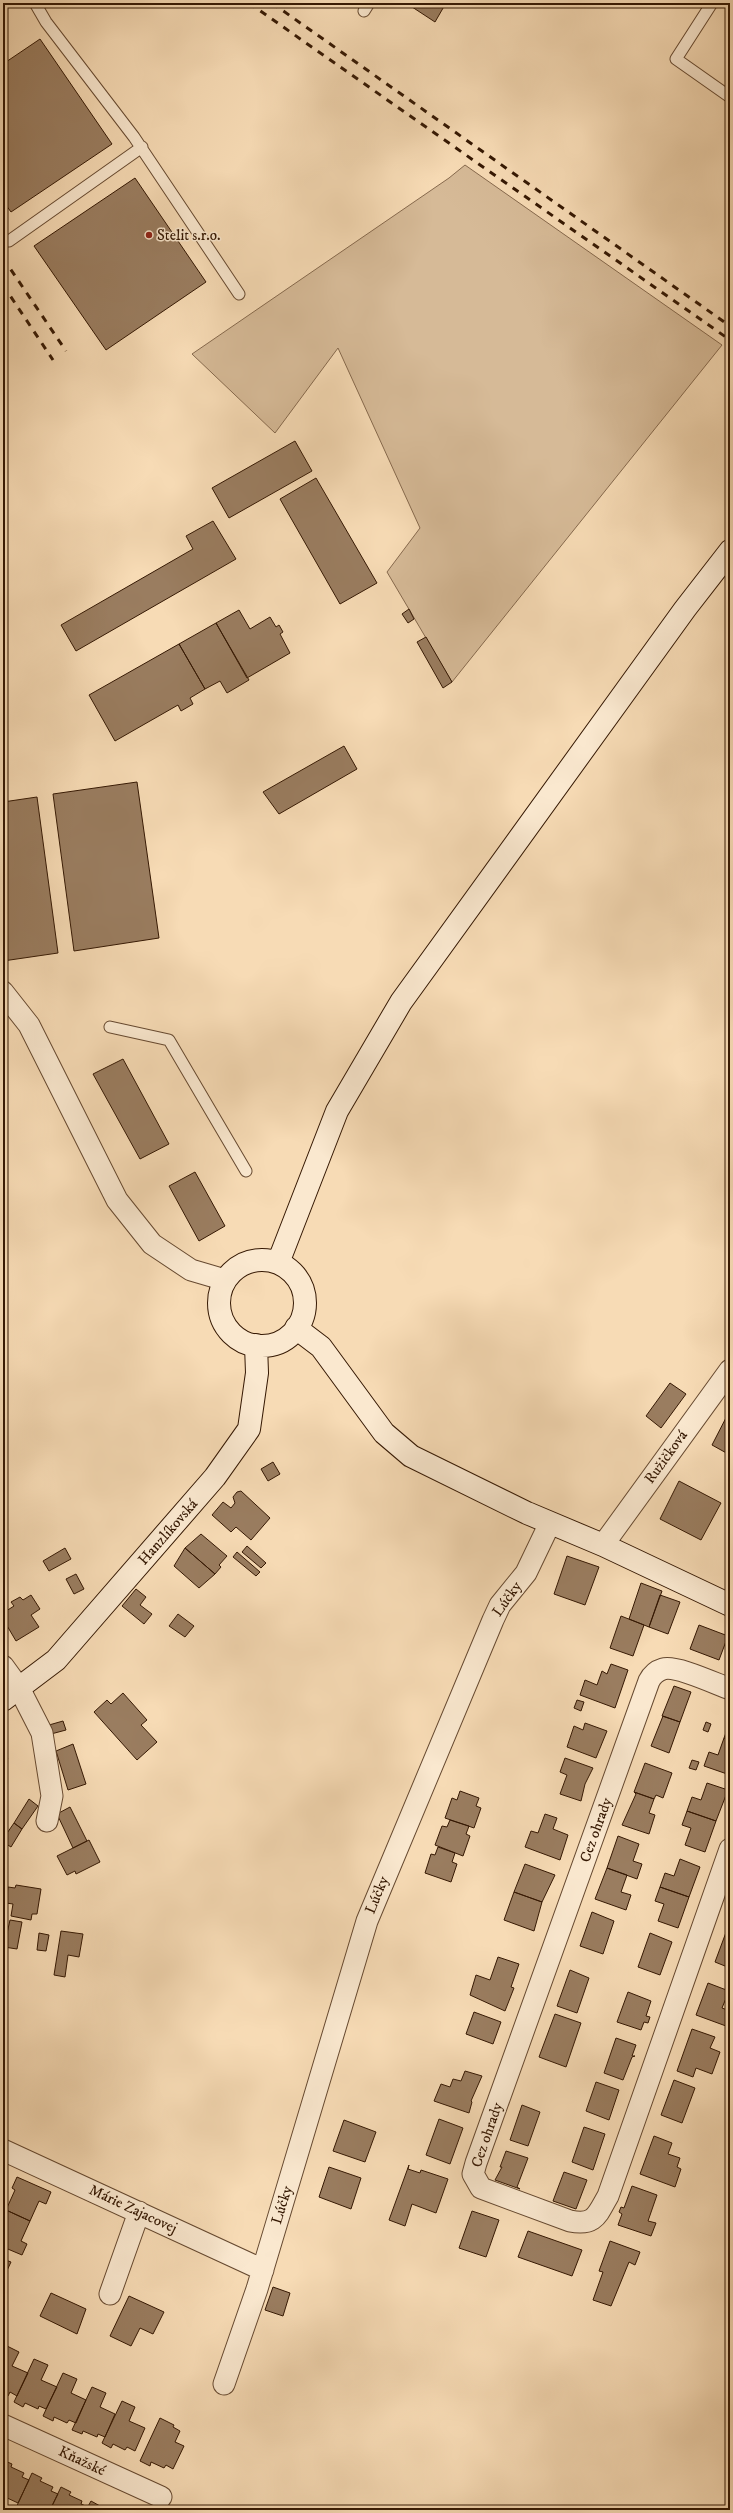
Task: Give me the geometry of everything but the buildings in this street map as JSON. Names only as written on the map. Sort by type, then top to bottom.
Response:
[{"type":"street","points":[[278,1263],[337,1111],[401,1002],[685,609],[730,551]]},
{"type":"street","points":[[3,992],[29,1025],[117,1200],[152,1244],[192,1270],[225,1280]]},
{"type":"street","points":[[267,1260],[278,1263],[289,1270],[298,1279],[303,1291],[303,1310],[296,1328],[283,1340],[274,1344],[256,1345],[245,1342],[226,1326],[219,1303],[225,1280],[233,1270],[249,1262],[267,1260]]},
{"type":"street","points":[[296,1328],[321,1347],[384,1433],[411,1456],[550,1524],[603,1545],[730,1605]]},
{"type":"street","name":"Hanzlíkovská","points":[[11,1694],[56,1660],[215,1477],[245,1435],[249,1429],[257,1373],[256,1345]]},
{"type":"street","name":"Ružičková","points":[[603,1545],[730,1370]]},
{"type":"street","name":"Lúčky","points":[[224,2384],[260,2279],[373,1906],[492,1620],[500,1605],[526,1573],[550,1524]]},
{"type":"street","points":[[3,1666],[11,1694],[42,1733],[52,1796],[48,1821]]},
{"type":"street","name":"Cez ohrady","points":[[730,1688],[677,1670],[664,1668],[653,1674],[649,1681],[476,2163],[473,2174],[481,2188],[570,2221],[584,2224],[596,2218],[608,2196],[730,1849]]},
{"type":"street","name":"Márie Zajacovej","points":[[4,2152],[140,2212],[260,2279]]},
{"type":"street","points":[[110,2294],[140,2212]]},
{"type":"street","name":"Kňažské","points":[[3,2425],[161,2497]]},
{"type":"lane","points":[[35,3],[46,22],[142,147],[239,294]]},
{"type":"lane","points":[[712,3],[676,59],[730,97]]},
{"type":"lane","points":[[9,241],[142,147]]},
{"type":"lane","points":[[110,1027],[169,1040],[246,1171]]},
{"type":"shaded area","points":[[465,165],[722,345],[452,682],[387,572],[420,528],[338,348],[275,433],[192,354],[449,178]]},
{"type":"railway","points":[[249,3],[730,340]]},
{"type":"railway","points":[[272,3],[730,326]]},
{"type":"railway","points":[[3,258],[66,351]]},
{"type":"railway","points":[[3,285],[53,360]]},
{"type":"place","name":"Stelit s.r.o.","points":[[149,235]]}]
